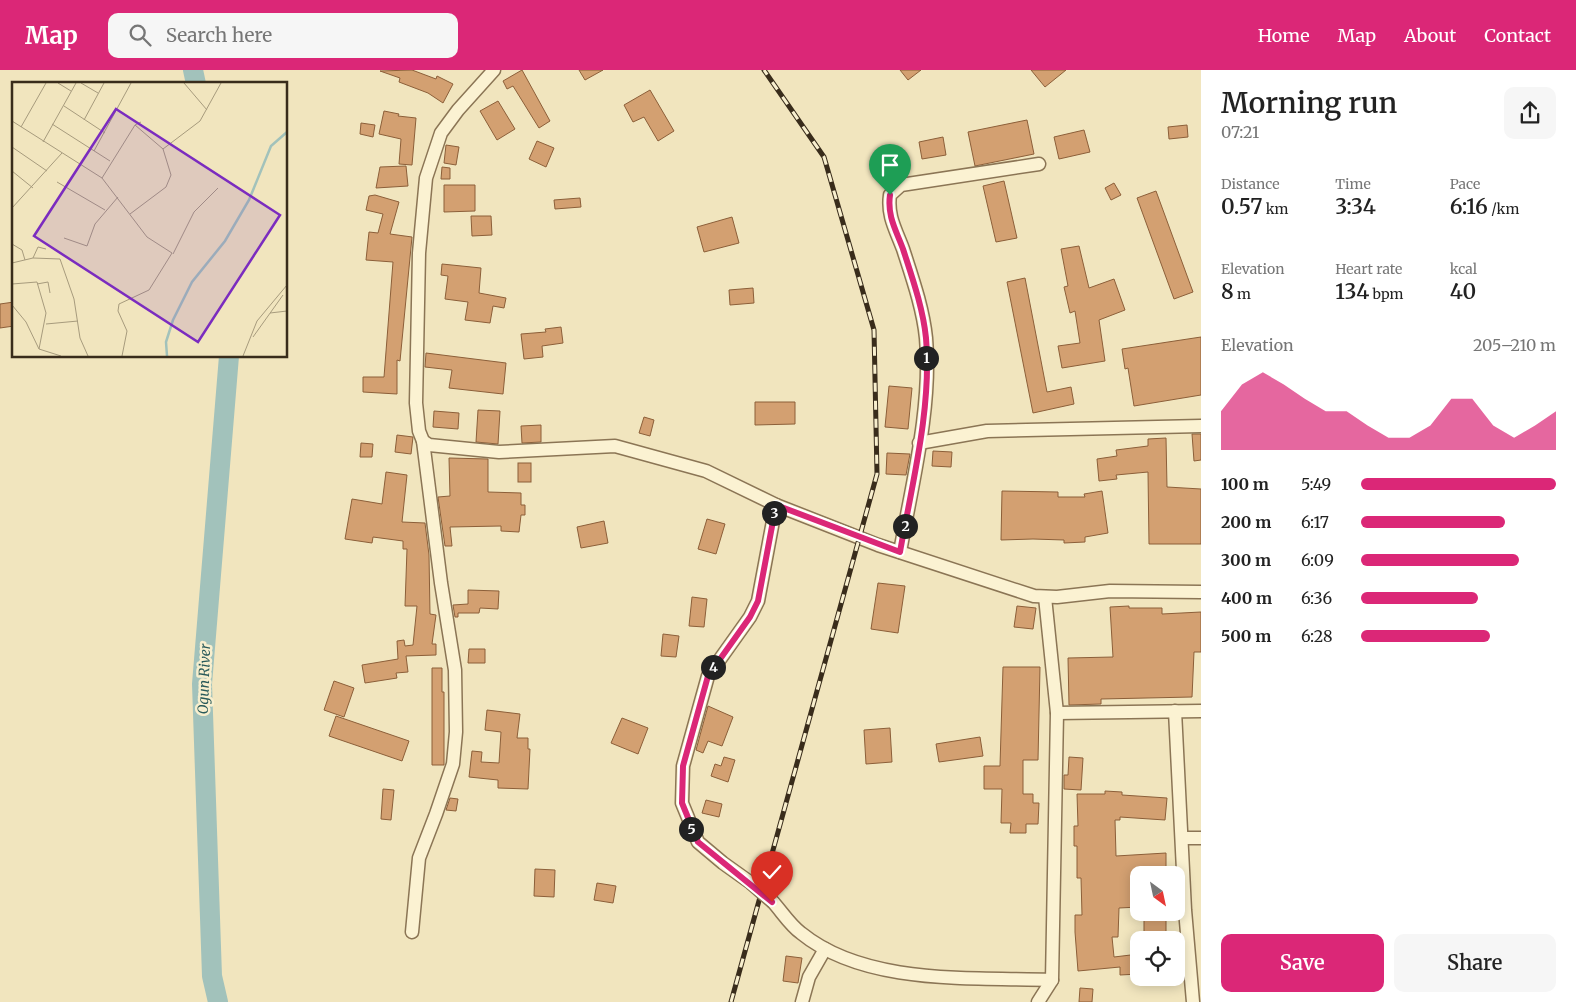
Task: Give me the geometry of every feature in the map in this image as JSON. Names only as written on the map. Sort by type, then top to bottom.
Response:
[{"type":"street","points":[[412,932],[419,858],[453,764],[456,732],[455,670],[440,583],[423,441],[419,431],[416,403],[419,253],[426,178],[441,133],[458,110],[494,70]]},
{"type":"street","points":[[900,552],[920,443],[926,375],[926,336],[916,291],[889,217],[890,195],[901,185],[1039,164]]},
{"type":"street","points":[[920,443],[987,431],[1201,426]]},
{"type":"street","points":[[423,441],[429,445],[499,452],[615,446],[706,472],[776,505],[900,552],[1017,591],[1045,597],[1110,591],[1201,592]]},
{"type":"street","points":[[776,505],[758,601],[750,617],[708,676],[683,766],[682,803],[698,842],[772,902],[799,933],[825,949],[865,965],[913,975],[1052,980]]},
{"type":"street","points":[[1038,1002],[1052,980],[1057,714],[1045,597]]},
{"type":"street","points":[[1175,711],[1185,910],[1193,1002]]},
{"type":"street","points":[[1057,714],[1201,711]]},
{"type":"street","points":[[1182,838],[1201,838]]},
{"type":"street","points":[[802,1002],[809,977],[825,949]]},
{"type":"building","points":[[412,70],[436,79],[437,76],[453,84],[443,103],[428,93],[399,82],[400,78],[380,71]]},
{"type":"building","points":[[522,70],[550,121],[539,128],[513,86],[507,89],[503,81]]},
{"type":"building","points":[[579,70],[603,70],[585,80]]},
{"type":"building","points":[[900,70],[921,70],[908,80]]},
{"type":"building","points":[[1031,70],[1066,70],[1045,87]]},
{"type":"building","points":[[650,90],[674,131],[658,141],[644,117],[633,122],[624,105]]},
{"type":"building","points":[[498,101],[515,129],[497,140],[480,111]]},
{"type":"building","points":[[384,111],[399,114],[398,116],[416,118],[412,165],[399,164],[401,139],[379,134]]},
{"type":"building","points":[[1027,120],[1034,154],[975,166],[968,132]]},
{"type":"building","points":[[361,123],[375,125],[373,137],[360,134]]},
{"type":"building","points":[[1187,125],[1188,137],[1169,139],[1168,127]]},
{"type":"building","points":[[1084,130],[1090,152],[1059,159],[1054,137]]},
{"type":"building","points":[[943,137],[946,155],[922,159],[919,142]]},
{"type":"building","points":[[537,141],[554,148],[546,167],[529,159]]},
{"type":"building","points":[[446,145],[459,147],[456,165],[444,163]]},
{"type":"building","points":[[406,166],[408,186],[376,188],[380,167]]},
{"type":"building","points":[[442,167],[450,168],[450,179],[441,179]]},
{"type":"building","points":[[1004,181],[1017,238],[996,242],[983,186]]},
{"type":"building","points":[[1114,183],[1121,195],[1111,200],[1105,188]]},
{"type":"building","points":[[444,185],[475,185],[475,211],[444,212]]},
{"type":"building","points":[[1156,191],[1193,292],[1174,299],[1137,198]]},
{"type":"building","points":[[375,195],[399,202],[390,234],[412,237],[400,361],[397,360],[397,394],[363,392],[363,377],[384,377],[393,262],[366,260],[369,232],[378,233],[383,214],[366,210],[369,196]]},
{"type":"building","points":[[580,198],[581,207],[555,209],[554,200]]},
{"type":"building","points":[[471,216],[491,216],[492,235],[472,236]]},
{"type":"building","points":[[732,217],[739,243],[704,252],[697,227]]},
{"type":"building","points":[[1079,246],[1089,288],[1114,279],[1125,310],[1099,320],[1105,361],[1062,368],[1058,346],[1080,343],[1075,311],[1070,313],[1064,287],[1068,286],[1061,249]]},
{"type":"building","points":[[442,264],[481,268],[479,293],[506,298],[504,308],[493,306],[490,323],[465,320],[468,302],[445,299],[448,276],[441,275]]},
{"type":"building","points":[[1025,278],[1047,392],[1071,387],[1074,404],[1033,413],[1007,282]]},
{"type":"building","points":[[753,288],[754,303],[730,305],[729,290]]},
{"type":"building","points":[[12,302],[12,326],[0,328],[0,304]]},
{"type":"building","points":[[561,327],[563,343],[542,346],[543,357],[524,359],[521,334],[546,332],[545,329]]},
{"type":"building","points":[[1201,337],[1201,395],[1134,406],[1128,368],[1125,369],[1122,349]]},
{"type":"building","points":[[426,353],[506,363],[503,394],[449,388],[452,370],[425,367]]},
{"type":"building","points":[[889,386],[912,388],[908,429],[885,427]]},
{"type":"building","points":[[755,402],[795,402],[795,424],[755,425]]},
{"type":"building","points":[[478,410],[500,411],[498,444],[476,442]]},
{"type":"building","points":[[434,411],[459,413],[458,429],[433,427]]},
{"type":"building","points":[[644,417],[654,420],[650,436],[639,433]]},
{"type":"building","points":[[541,425],[541,442],[522,443],[521,426]]},
{"type":"building","points":[[1192,434],[1201,434],[1201,460],[1194,461]]},
{"type":"building","points":[[397,435],[413,437],[411,454],[395,452]]},
{"type":"building","points":[[1166,438],[1167,487],[1201,489],[1201,544],[1149,544],[1148,472],[1116,475],[1117,479],[1099,481],[1097,459],[1117,456],[1116,450],[1148,446],[1148,439]]},
{"type":"building","points":[[361,443],[373,444],[372,457],[360,457]]},
{"type":"building","points":[[933,451],[952,452],[951,467],[932,466]]},
{"type":"building","points":[[887,453],[910,454],[906,475],[886,474]]},
{"type":"building","points":[[449,458],[488,459],[488,492],[521,493],[521,505],[525,505],[525,515],[521,515],[519,532],[501,531],[501,526],[450,527],[452,546],[445,546],[438,497],[450,496]]},
{"type":"building","points":[[518,463],[531,463],[531,482],[518,482]]},
{"type":"building","points":[[386,472],[407,475],[402,522],[425,523],[429,555],[430,614],[436,615],[432,644],[436,644],[436,655],[406,656],[408,672],[396,673],[397,678],[365,683],[362,665],[398,659],[397,641],[404,640],[405,646],[413,645],[417,606],[405,606],[407,549],[403,549],[403,541],[373,537],[372,543],[345,539],[352,499],[382,504]]},
{"type":"building","points":[[1002,491],[1058,492],[1058,497],[1085,497],[1084,494],[1102,491],[1108,533],[1085,537],[1085,542],[1064,543],[1064,540],[1033,539],[1001,540]]},
{"type":"building","points":[[707,519],[725,524],[716,554],[698,549]]},
{"type":"building","points":[[604,521],[608,543],[581,548],[577,527]]},
{"type":"building","points":[[878,583],[905,586],[898,633],[871,629]]},
{"type":"building","points":[[468,590],[499,591],[498,609],[480,608],[479,613],[458,613],[458,617],[455,617],[453,605],[468,604]]},
{"type":"building","points":[[692,597],[707,599],[704,627],[689,626]]},
{"type":"building","points":[[1017,606],[1036,608],[1033,629],[1014,627]]},
{"type":"building","points":[[1129,606],[1129,608],[1162,608],[1162,614],[1201,612],[1201,652],[1194,652],[1192,697],[1101,699],[1101,704],[1069,705],[1068,658],[1113,657],[1110,607]]},
{"type":"building","points":[[663,634],[679,636],[676,657],[661,656]]},
{"type":"building","points":[[469,649],[485,649],[485,663],[468,663]]},
{"type":"building","points":[[1003,667],[1040,667],[1038,760],[1023,760],[1023,794],[1033,794],[1033,803],[1039,803],[1038,824],[1026,824],[1026,833],[1010,833],[1011,823],[1001,823],[1002,789],[984,789],[984,766],[1000,766]]},
{"type":"building","points":[[432,668],[442,668],[442,692],[444,692],[444,765],[432,765]]},
{"type":"building","points":[[334,681],[354,688],[344,717],[324,710]]},
{"type":"building","points":[[708,706],[733,717],[722,746],[708,741],[703,753],[696,750]]},
{"type":"building","points":[[487,710],[520,714],[517,738],[528,738],[528,749],[530,749],[528,789],[498,788],[498,780],[469,777],[472,751],[482,752],[481,762],[499,763],[501,732],[485,730]]},
{"type":"building","points":[[336,716],[409,741],[402,761],[329,736]]},
{"type":"building","points":[[622,718],[648,728],[638,754],[611,743]]},
{"type":"building","points":[[890,728],[892,762],[866,764],[864,730]]},
{"type":"building","points":[[980,737],[983,756],[939,762],[936,744]]},
{"type":"building","points":[[724,757],[735,760],[728,782],[711,776],[715,764],[721,766]]},
{"type":"building","points":[[1069,757],[1083,758],[1081,790],[1064,789],[1064,775],[1068,775]]},
{"type":"building","points":[[383,789],[394,790],[391,820],[381,819]]},
{"type":"building","points":[[1105,791],[1122,792],[1122,795],[1167,798],[1165,820],[1120,817],[1120,820],[1115,820],[1116,856],[1166,853],[1166,866],[1130,866],[1130,907],[1119,908],[1118,937],[1112,937],[1114,957],[1130,955],[1130,974],[1120,975],[1120,967],[1078,971],[1075,915],[1082,915],[1081,878],[1077,878],[1077,846],[1074,846],[1074,826],[1078,826],[1077,794],[1105,794]]},
{"type":"building","points":[[450,798],[458,799],[456,811],[446,810]]},
{"type":"building","points":[[706,800],[722,804],[719,817],[702,813]]},
{"type":"building","points":[[535,869],[555,870],[554,897],[534,896]]},
{"type":"building","points":[[597,883],[616,886],[613,903],[594,900]]},
{"type":"building","points":[[1144,921],[1166,921],[1166,931],[1144,931]]},
{"type":"building","points":[[786,956],[802,958],[798,983],[783,981]]},
{"type":"building","points":[[1080,988],[1093,989],[1092,1002],[1079,1002]]},
{"type":"waterway","name":"Ogun River","points":[[193,70],[196,82]]},
{"type":"waterway","name":"Ogun River","points":[[218,1002],[212,976],[202,684],[229,358]]},
{"type":"railway","points":[[731,1002],[877,474],[874,330],[824,157],[764,70]]},
{"type":"route","points":[[772,902],[698,842],[682,803],[683,766],[708,676],[717,660],[750,617],[758,601],[776,505],[900,552],[920,443],[926,375],[926,336],[916,291],[902,247],[889,217],[890,195]]}]
